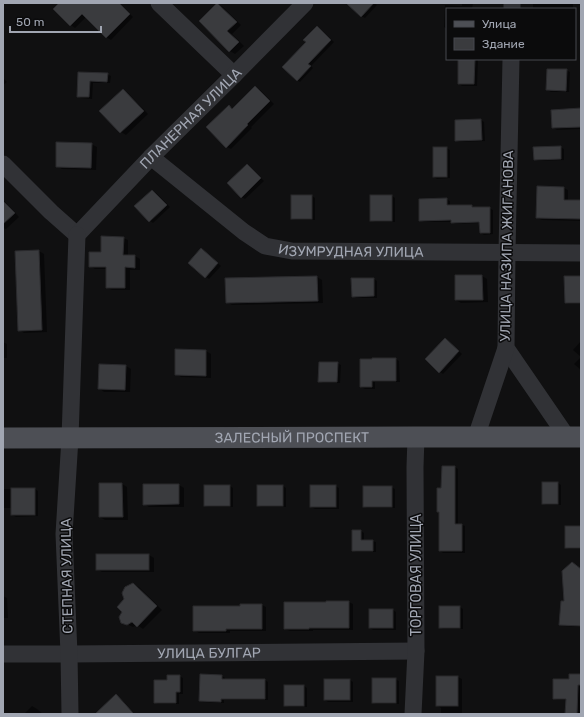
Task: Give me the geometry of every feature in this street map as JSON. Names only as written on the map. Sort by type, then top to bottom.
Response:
[{"type":"main road","name":"ЗАЛЕСНЫЙ ПРОСПЕКТ","points":[[3,438],[574,437]]},
{"type":"street","points":[[159,3],[234,75]]},
{"type":"street","name":"ПЛАНЕРНАЯ УЛИЦА","points":[[77,235],[151,157],[305,3]]},
{"type":"street","name":"УЛИЦА НАЗИПА ЖИГАНОВА","points":[[511,60],[506,348],[574,437]]},
{"type":"street","name":"ИЗУМРУДНАЯ УЛИЦА","points":[[151,157],[244,232],[265,246],[292,251],[581,252]]},
{"type":"street","points":[[3,164],[51,212],[77,235]]},
{"type":"street","name":"СТЕПНАЯ УЛИЦА","points":[[70,714],[70,654],[64,534],[70,438],[77,235]]},
{"type":"street","points":[[476,437],[506,348]]},
{"type":"street","name":"ТОРГОВАЯ УЛИЦА","points":[[413,714],[416,651],[416,437]]},
{"type":"street","name":"УЛИЦА БУЛГАР","points":[[3,654],[416,651]]},
{"type":"building","points":[[59,3],[119,3],[130,14],[106,38],[82,14],[70,26],[53,9]]},
{"type":"building","points":[[217,3],[237,22],[227,31],[239,42],[229,52],[199,21]]},
{"type":"building","points":[[346,3],[374,3],[361,17]]},
{"type":"building","points":[[317,26],[331,40],[308,64],[311,66],[297,81],[282,67],[306,42],[303,40]]},
{"type":"building","points":[[458,60],[475,60],[474,84],[458,84]]},
{"type":"building","points":[[547,69],[567,69],[566,91],[546,90]]},
{"type":"building","points":[[78,72],[108,73],[107,82],[90,81],[89,97],[77,97]]},
{"type":"building","points":[[255,86],[270,101],[226,148],[206,127],[229,105],[232,109]]},
{"type":"building","points":[[123,89],[144,111],[120,133],[99,111]]},
{"type":"building","points":[[581,108],[581,127],[552,128],[551,110]]},
{"type":"building","points":[[481,119],[482,140],[455,141],[455,120]]},
{"type":"building","points":[[56,142],[92,143],[91,168],[56,167]]},
{"type":"building","points":[[561,146],[561,159],[534,160],[533,147]]},
{"type":"building","points":[[433,147],[447,147],[447,177],[433,177]]},
{"type":"building","points":[[247,164],[261,178],[241,198],[227,183]]},
{"type":"building","points":[[537,186],[564,187],[564,200],[581,200],[581,219],[536,218]]},
{"type":"building","points":[[152,190],[167,205],[149,222],[134,206]]},
{"type":"building","points":[[291,195],[312,195],[312,219],[291,219]]},
{"type":"building","points":[[370,195],[392,195],[392,221],[370,221]]},
{"type":"building","points":[[447,198],[447,205],[490,207],[490,233],[480,233],[479,222],[451,223],[451,220],[419,221],[419,199]]},
{"type":"building","points":[[3,201],[15,213],[3,224]]},
{"type":"building","points":[[101,236],[124,237],[123,255],[135,255],[135,268],[125,267],[125,288],[106,288],[106,267],[89,267],[89,252],[101,252]]},
{"type":"building","points":[[201,248],[218,263],[205,278],[188,263]]},
{"type":"building","points":[[39,250],[42,330],[18,331],[15,251]]},
{"type":"building","points":[[455,275],[482,275],[483,300],[455,300]]},
{"type":"building","points":[[317,276],[318,301],[226,303],[225,278]]},
{"type":"building","points":[[564,276],[581,276],[581,303],[565,303]]},
{"type":"building","points":[[351,278],[374,278],[374,296],[352,297]]},
{"type":"building","points":[[445,338],[459,351],[439,373],[425,359]]},
{"type":"building","points":[[175,349],[206,350],[206,376],[175,375]]},
{"type":"building","points":[[396,358],[396,381],[372,381],[372,387],[360,387],[360,359]]},
{"type":"building","points":[[319,362],[338,362],[337,382],[318,382]]},
{"type":"building","points":[[99,364],[126,365],[125,390],[98,389]]},
{"type":"building","points":[[442,466],[455,466],[455,524],[462,524],[462,551],[439,551],[439,512],[437,512],[437,488],[441,488]]},
{"type":"building","points":[[542,482],[558,482],[558,504],[542,504]]},
{"type":"building","points":[[99,483],[122,483],[123,517],[99,517]]},
{"type":"building","points":[[143,484],[179,484],[179,504],[143,505]]},
{"type":"building","points":[[204,485],[230,485],[230,506],[204,506]]},
{"type":"building","points":[[257,485],[283,485],[283,506],[257,506]]},
{"type":"building","points":[[310,485],[336,485],[336,507],[310,507]]},
{"type":"building","points":[[363,486],[392,486],[392,507],[363,507]]},
{"type":"building","points":[[11,488],[35,488],[35,515],[11,515]]},
{"type":"building","points":[[565,526],[581,526],[581,548],[565,548]]},
{"type":"building","points":[[352,530],[361,530],[361,540],[373,540],[373,551],[352,551]]},
{"type":"building","points":[[96,554],[149,554],[149,570],[96,570]]},
{"type":"building","points":[[572,562],[581,569],[581,626],[559,625],[561,601],[564,601],[562,571]]},
{"type":"building","points":[[133,583],[157,606],[137,627],[132,622],[127,625],[121,623],[119,617],[122,612],[117,607],[124,599],[122,593],[125,587]]},
{"type":"building","points":[[349,601],[349,628],[284,629],[284,602]]},
{"type":"building","points":[[240,604],[262,604],[262,629],[193,631],[193,606],[240,606]]},
{"type":"building","points":[[439,606],[460,606],[460,628],[439,628]]},
{"type":"building","points":[[369,609],[393,609],[393,628],[369,628]]},
{"type":"building","points":[[200,674],[222,675],[222,679],[265,679],[265,699],[221,699],[221,702],[199,701]]},
{"type":"building","points":[[569,674],[581,674],[581,685],[578,685],[577,714],[565,714],[566,699],[553,699],[553,679],[569,679]]},
{"type":"building","points":[[167,675],[180,675],[180,692],[176,692],[176,703],[154,703],[154,680],[167,680]]},
{"type":"building","points":[[436,676],[458,676],[458,706],[436,706]]},
{"type":"building","points":[[372,678],[396,678],[396,703],[372,703]]},
{"type":"building","points":[[324,679],[350,679],[350,700],[324,700]]},
{"type":"building","points":[[284,685],[304,685],[304,706],[284,706]]},
{"type":"building","points":[[116,694],[134,714],[95,714]]}]
